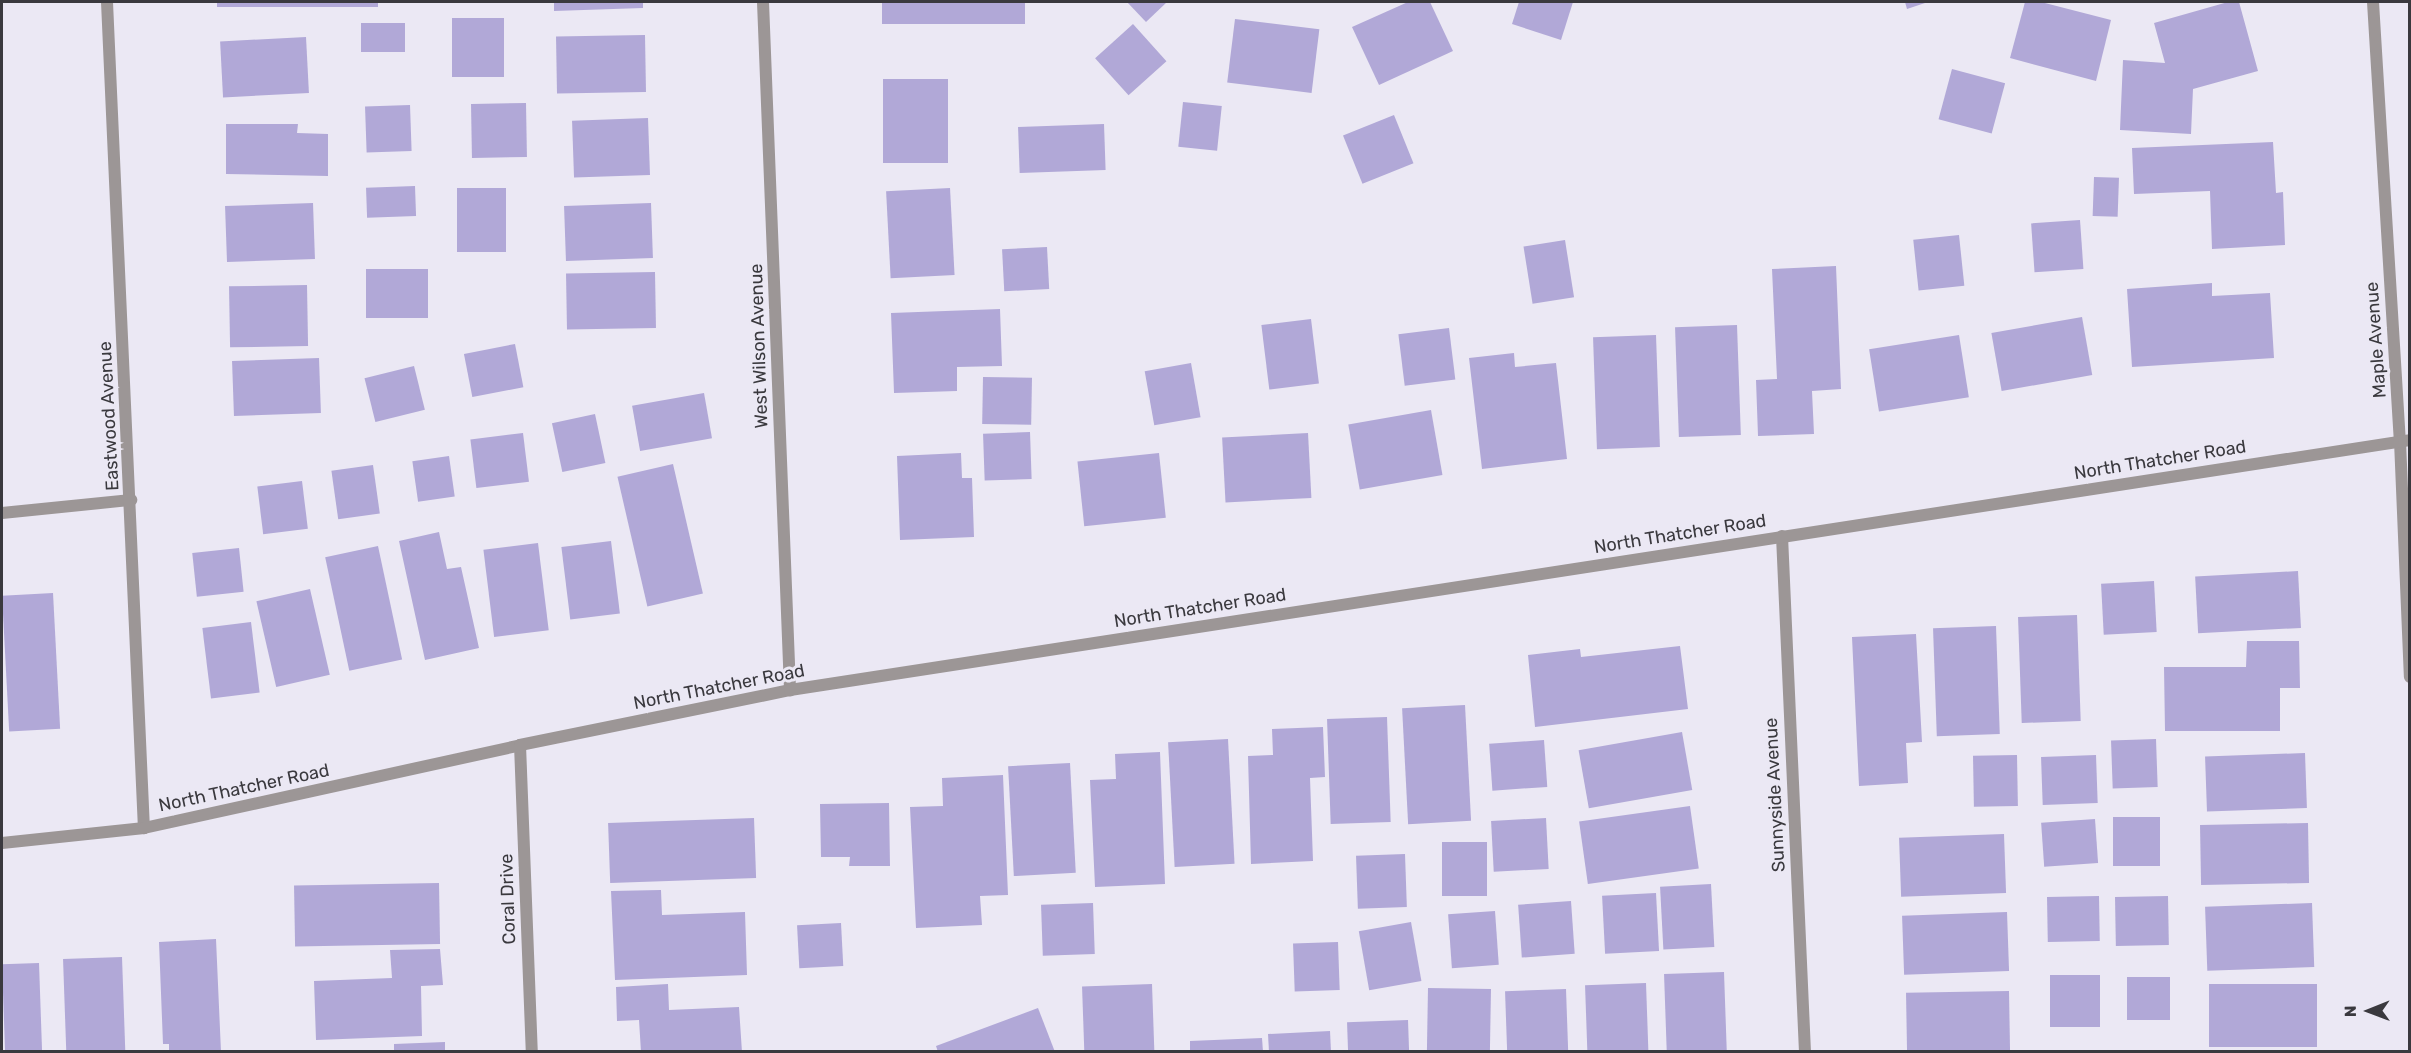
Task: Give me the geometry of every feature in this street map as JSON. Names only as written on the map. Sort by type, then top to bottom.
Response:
[{"type":"street","name":"Eastwood Avenue","points":[[107,2],[144,828]]},
{"type":"street","name":"West Wilson Avenue","points":[[763,2],[790,690]]},
{"type":"street","name":"Maple Avenue","points":[[2373,2],[2405,441],[2409,677]]},
{"type":"street","name":"North Thatcher Road","points":[[2,843],[144,828],[520,745],[790,690],[2405,441]]},
{"type":"street","points":[[2,513],[130,500]]},
{"type":"street","name":"Sunnyside Avenue","points":[[1782,536],[1805,1052]]},
{"type":"street","name":"Coral Drive","points":[[520,745],[532,1052]]},
{"type":"building","points":[[217,2],[378,2],[378,7],[217,7]]},
{"type":"building","points":[[554,2],[643,2],[643,8],[554,11]]},
{"type":"building","points":[[882,2],[1025,2],[1025,24],[882,24]]},
{"type":"building","points":[[1127,2],[1167,2],[1146,22]]},
{"type":"building","points":[[1408,2],[1430,2],[1453,51],[1379,85],[1352,27]]},
{"type":"building","points":[[1519,2],[1573,2],[1561,40],[1512,24]]},
{"type":"building","points":[[1905,2],[1928,2],[1907,9]]},
{"type":"building","points":[[2025,2],[2041,2],[2111,20],[2096,81],[2010,58]]},
{"type":"building","points":[[2228,2],[2239,2],[2258,71],[2193,89],[2191,134],[2120,130],[2123,60],[2165,63],[2154,23]]},
{"type":"building","points":[[452,18],[504,18],[504,77],[452,77]]},
{"type":"building","points":[[1235,19],[1319,29],[1312,93],[1227,83]]},
{"type":"building","points":[[361,23],[405,23],[405,52],[361,52]]},
{"type":"building","points":[[1133,24],[1166,61],[1129,95],[1095,58]]},
{"type":"building","points":[[645,35],[646,92],[557,94],[556,37]]},
{"type":"building","points":[[306,37],[309,93],[223,97],[220,42]]},
{"type":"building","points":[[1952,69],[2005,83],[1992,133],[1939,119]]},
{"type":"building","points":[[883,79],[948,79],[948,163],[883,163]]},
{"type":"building","points":[[1183,102],[1222,106],[1217,151],[1178,147]]},
{"type":"building","points":[[526,103],[527,157],[472,158],[471,104]]},
{"type":"building","points":[[410,105],[412,151],[367,153],[365,107]]},
{"type":"building","points":[[1394,115],[1413,163],[1362,184],[1343,136]]},
{"type":"building","points":[[648,118],[650,175],[574,178],[572,121]]},
{"type":"building","points":[[226,124],[298,124],[297,133],[328,134],[328,176],[226,174]]},
{"type":"building","points":[[1104,124],[1106,170],[1020,173],[1018,127]]},
{"type":"building","points":[[2273,142],[2276,193],[2283,192],[2285,245],[2212,249],[2210,191],[2134,194],[2132,148]]},
{"type":"building","points":[[2094,177],[2119,178],[2118,217],[2093,216]]},
{"type":"building","points":[[415,186],[416,216],[367,218],[366,188]]},
{"type":"building","points":[[457,188],[506,188],[506,252],[457,252]]},
{"type":"building","points":[[950,188],[955,275],[891,278],[886,191]]},
{"type":"building","points":[[313,203],[315,259],[227,262],[225,206]]},
{"type":"building","points":[[651,203],[653,258],[566,261],[564,206]]},
{"type":"building","points":[[2080,220],[2083,269],[2035,272],[2031,223]]},
{"type":"building","points":[[1959,235],[1964,286],[1919,291],[1913,240]]},
{"type":"building","points":[[1565,240],[1574,297],[1533,304],[1524,247]]},
{"type":"building","points":[[1047,247],[1049,289],[1004,291],[1002,249]]},
{"type":"building","points":[[1836,266],[1841,389],[1812,391],[1814,434],[1758,436],[1756,380],[1777,379],[1772,269]]},
{"type":"building","points":[[366,269],[428,269],[428,318],[366,318]]},
{"type":"building","points":[[655,272],[656,328],[567,330],[566,274]]},
{"type":"building","points":[[2212,283],[2212,296],[2270,293],[2274,358],[2132,367],[2127,289]]},
{"type":"building","points":[[307,285],[308,346],[230,347],[229,286]]},
{"type":"building","points":[[1000,309],[1002,366],[957,367],[957,391],[894,393],[891,313]]},
{"type":"building","points":[[2082,317],[2092,375],[2002,391],[1991,333]]},
{"type":"building","points":[[1311,319],[1319,384],[1269,390],[1261,325]]},
{"type":"building","points":[[1737,325],[1741,435],[1679,437],[1675,327]]},
{"type":"building","points":[[1449,328],[1455,380],[1405,386],[1398,334]]},
{"type":"building","points":[[1656,335],[1660,447],[1597,449],[1593,337]]},
{"type":"building","points":[[1959,335],[1969,397],[1879,411],[1869,349]]},
{"type":"building","points":[[515,344],[523,387],[472,397],[464,354]]},
{"type":"building","points":[[1514,353],[1515,367],[1556,363],[1567,459],[1482,469],[1469,358]]},
{"type":"building","points":[[319,358],[321,413],[234,416],[232,361]]},
{"type":"building","points":[[1191,363],[1201,417],[1154,425],[1145,371]]},
{"type":"building","points":[[414,366],[425,410],[375,422],[365,378]]},
{"type":"building","points":[[983,377],[1032,378],[1031,425],[982,424]]},
{"type":"building","points":[[704,393],[712,438],[640,451],[632,406]]},
{"type":"building","points":[[1431,410],[1442,475],[1360,490],[1348,425]]},
{"type":"building","points":[[595,414],[605,463],[562,472],[552,423]]},
{"type":"building","points":[[1030,432],[1032,479],[985,481],[983,434]]},
{"type":"building","points":[[523,433],[529,482],[476,488],[470,439]]},
{"type":"building","points":[[1308,433],[1311,498],[1226,502],[1222,438]]},
{"type":"building","points":[[961,453],[962,478],[972,478],[974,537],[900,540],[897,456]]},
{"type":"building","points":[[1159,453],[1166,518],[1084,526],[1077,462]]},
{"type":"building","points":[[449,456],[455,497],[418,502],[412,461]]},
{"type":"building","points":[[673,464],[703,594],[647,606],[617,477]]},
{"type":"building","points":[[373,465],[380,514],[338,519],[331,471]]},
{"type":"building","points":[[302,481],[308,529],[263,534],[257,486]]},
{"type":"building","points":[[439,532],[447,569],[461,567],[479,648],[425,660],[399,541]]},
{"type":"building","points":[[611,541],[620,613],[570,620],[561,547]]},
{"type":"building","points":[[538,543],[549,630],[494,637],[483,550]]},
{"type":"building","points":[[378,546],[402,659],[349,671],[325,557]]},
{"type":"building","points":[[239,548],[244,592],[197,597],[192,553]]},
{"type":"building","points":[[2298,571],[2301,628],[2198,633],[2195,576]]},
{"type":"building","points":[[2154,581],[2157,632],[2104,635],[2101,584]]},
{"type":"building","points":[[310,589],[330,675],[276,687],[256,601]]},
{"type":"building","points":[[53,593],[60,729],[9,731],[2,596]]},
{"type":"building","points":[[2077,615],[2081,721],[2022,723],[2018,617]]},
{"type":"building","points":[[251,622],[260,692],[211,698],[202,628]]},
{"type":"building","points":[[1996,626],[2000,734],[1937,736],[1933,628]]},
{"type":"building","points":[[1916,634],[1922,742],[1906,743],[1908,783],[1859,786],[1852,637]]},
{"type":"building","points":[[2247,641],[2299,641],[2300,688],[2280,688],[2280,731],[2165,731],[2164,667],[2246,667]]},
{"type":"building","points":[[1680,646],[1688,709],[1535,727],[1528,655],[1580,649],[1581,657]]},
{"type":"building","points":[[1465,705],[1471,821],[1408,824],[1402,708]]},
{"type":"building","points":[[1387,717],[1391,822],[1331,824],[1327,719]]},
{"type":"building","points":[[1323,727],[1325,777],[1310,778],[1313,861],[1251,864],[1248,756],[1273,755],[1272,729]]},
{"type":"building","points":[[1682,732],[1692,790],[1589,808],[1579,750]]},
{"type":"building","points":[[1228,739],[1235,864],[1175,867],[1168,742]]},
{"type":"building","points":[[2156,739],[2158,787],[2113,789],[2111,741]]},
{"type":"building","points":[[1544,740],[1547,787],[1492,791],[1489,744]]},
{"type":"building","points":[[1160,752],[1165,884],[1095,887],[1090,780],[1116,779],[1115,754]]},
{"type":"building","points":[[2305,753],[2307,808],[2207,811],[2205,756]]},
{"type":"building","points":[[2017,755],[2018,806],[1974,807],[1973,756]]},
{"type":"building","points":[[2096,755],[2098,803],[2043,805],[2041,757]]},
{"type":"building","points":[[1070,763],[1076,873],[1014,876],[1008,766]]},
{"type":"building","points":[[1003,775],[1008,895],[980,896],[982,925],[916,928],[910,807],[943,806],[942,778]]},
{"type":"building","points":[[889,803],[890,866],[849,866],[850,857],[821,857],[820,804]]},
{"type":"building","points":[[1690,806],[1699,868],[1588,884],[1579,822]]},
{"type":"building","points":[[2113,817],[2160,817],[2160,866],[2113,866]]},
{"type":"building","points":[[754,818],[756,878],[610,883],[608,823]]},
{"type":"building","points":[[1546,818],[1549,869],[1494,872],[1491,821]]},
{"type":"building","points":[[2095,819],[2098,863],[2044,867],[2041,823]]},
{"type":"building","points":[[2308,823],[2309,883],[2201,885],[2200,825]]},
{"type":"building","points":[[2004,834],[2006,893],[1901,897],[1899,838]]},
{"type":"building","points":[[1442,842],[1487,842],[1487,896],[1442,896]]},
{"type":"building","points":[[1405,854],[1407,907],[1358,909],[1356,856]]},
{"type":"building","points":[[439,883],[440,944],[295,947],[294,886]]},
{"type":"building","points":[[1711,884],[1714,947],[1663,950],[1660,887]]},
{"type":"building","points":[[661,890],[662,915],[745,912],[747,975],[615,980],[611,891]]},
{"type":"building","points":[[1656,893],[1659,951],[1605,954],[1602,896]]},
{"type":"building","points":[[2099,896],[2100,941],[2048,942],[2047,897]]},
{"type":"building","points":[[2168,896],[2169,945],[2116,946],[2115,897]]},
{"type":"building","points":[[1571,901],[1575,954],[1522,958],[1518,905]]},
{"type":"building","points":[[1093,903],[1095,954],[1043,956],[1041,905]]},
{"type":"building","points":[[2312,903],[2314,967],[2207,971],[2205,907]]},
{"type":"building","points":[[1495,911],[1499,965],[1452,968],[1448,914]]},
{"type":"building","points":[[2007,912],[2009,971],[1904,975],[1902,916]]},
{"type":"building","points":[[1411,922],[1421,981],[1369,990],[1359,931]]},
{"type":"building","points":[[841,923],[843,966],[799,968],[797,925]]},
{"type":"building","points":[[216,939],[221,1052],[169,1052],[169,1044],[163,1044],[159,942]]},
{"type":"building","points":[[1338,942],[1340,990],[1295,992],[1293,944]]},
{"type":"building","points":[[440,949],[443,985],[421,986],[422,1036],[316,1040],[314,981],[392,978],[390,950]]},
{"type":"building","points":[[122,957],[125,1052],[66,1052],[63,959]]},
{"type":"building","points":[[39,963],[42,1052],[5,1052],[2,964]]},
{"type":"building","points":[[1724,972],[1727,1052],[1667,1052],[1664,974]]},
{"type":"building","points":[[2050,975],[2100,975],[2100,1027],[2050,1027]]},
{"type":"building","points":[[2127,977],[2170,977],[2170,1020],[2127,1020]]},
{"type":"building","points":[[1646,983],[1648,1052],[1587,1052],[1585,985]]},
{"type":"building","points":[[668,984],[669,1010],[739,1007],[742,1052],[641,1052],[639,1020],[617,1021],[616,987]]},
{"type":"building","points":[[1152,984],[1154,1052],[1084,1052],[1082,986]]},
{"type":"building","points":[[2209,984],[2317,984],[2317,1047],[2209,1047]]},
{"type":"building","points":[[1428,988],[1491,989],[1490,1052],[1427,1052]]},
{"type":"building","points":[[1566,989],[1568,1052],[1507,1052],[1505,991]]},
{"type":"building","points":[[2009,991],[2010,1051],[1907,1052],[1906,993]]},
{"type":"building","points":[[1038,1008],[1055,1052],[938,1052],[936,1046]]},
{"type":"building","points":[[1408,1020],[1409,1052],[1348,1052],[1347,1022]]},
{"type":"building","points":[[1330,1031],[1331,1052],[1269,1052],[1268,1034]]},
{"type":"building","points":[[1262,1038],[1263,1052],[1190,1052],[1190,1041]]},
{"type":"building","points":[[445,1042],[445,1052],[394,1052],[394,1044]]}]
